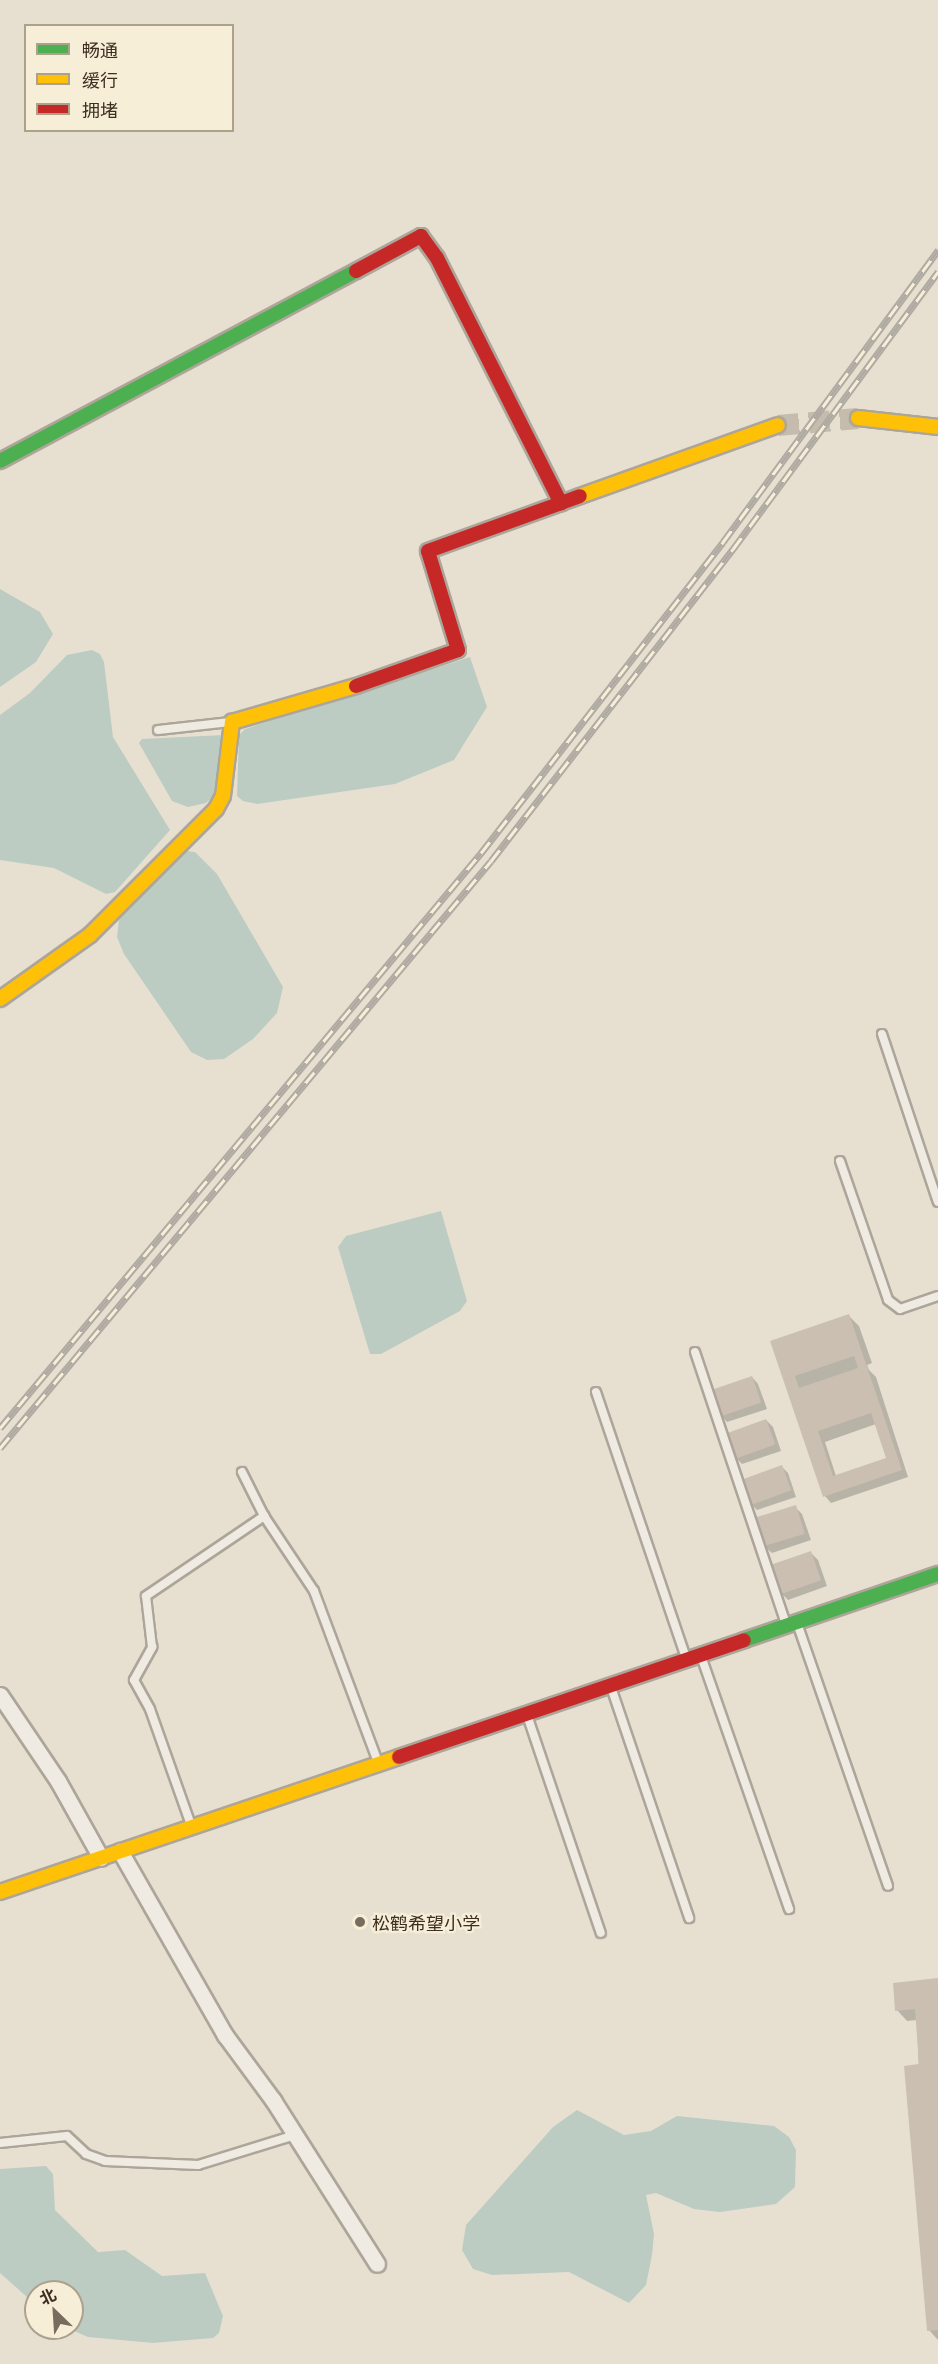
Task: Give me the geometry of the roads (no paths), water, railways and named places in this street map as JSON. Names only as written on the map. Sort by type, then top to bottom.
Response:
[{"type":"street","points":[[0,461],[421,236],[437,258],[561,503]]},
{"type":"street","points":[[858,418],[938,427]]},
{"type":"street","points":[[0,999],[90,935],[216,809],[223,796],[232,722],[366,683],[459,650],[428,550],[778,425]]},
{"type":"street","points":[[0,1892],[938,1574]]},
{"type":"street","points":[[0,1695],[58,1781],[100,1858]]},
{"type":"street","points":[[120,1851],[225,2035],[295,2135],[376,2264]]},
{"type":"lane","points":[[158,730],[232,722]]},
{"type":"lane","points":[[882,1034],[938,1202]]},
{"type":"lane","points":[[840,1161],[888,1300],[900,1309],[938,1296]]},
{"type":"lane","points":[[695,1352],[791,1624],[888,1886]]},
{"type":"lane","points":[[596,1392],[687,1659]]},
{"type":"lane","points":[[242,1472],[264,1516],[314,1591],[378,1764]]},
{"type":"lane","points":[[192,1827],[150,1710],[134,1680],[152,1647],[146,1596],[264,1516]]},
{"type":"lane","points":[[701,1654],[789,1909]]},
{"type":"lane","points":[[610,1685],[689,1918]]},
{"type":"lane","points":[[526,1713],[601,1933]]},
{"type":"lane","points":[[0,2144],[67,2136],[86,2154],[105,2161],[198,2165],[295,2135]]},
{"type":"tunnel","points":[[778,425],[858,418]]},
{"type":"railway","points":[[0,1428],[481,853],[723,542],[938,250]]},
{"type":"railway","points":[[0,1448],[491,861],[733,549],[938,272]]},
{"type":"place","name":"松鹤希望小学","points":[[360,1922]]}]
